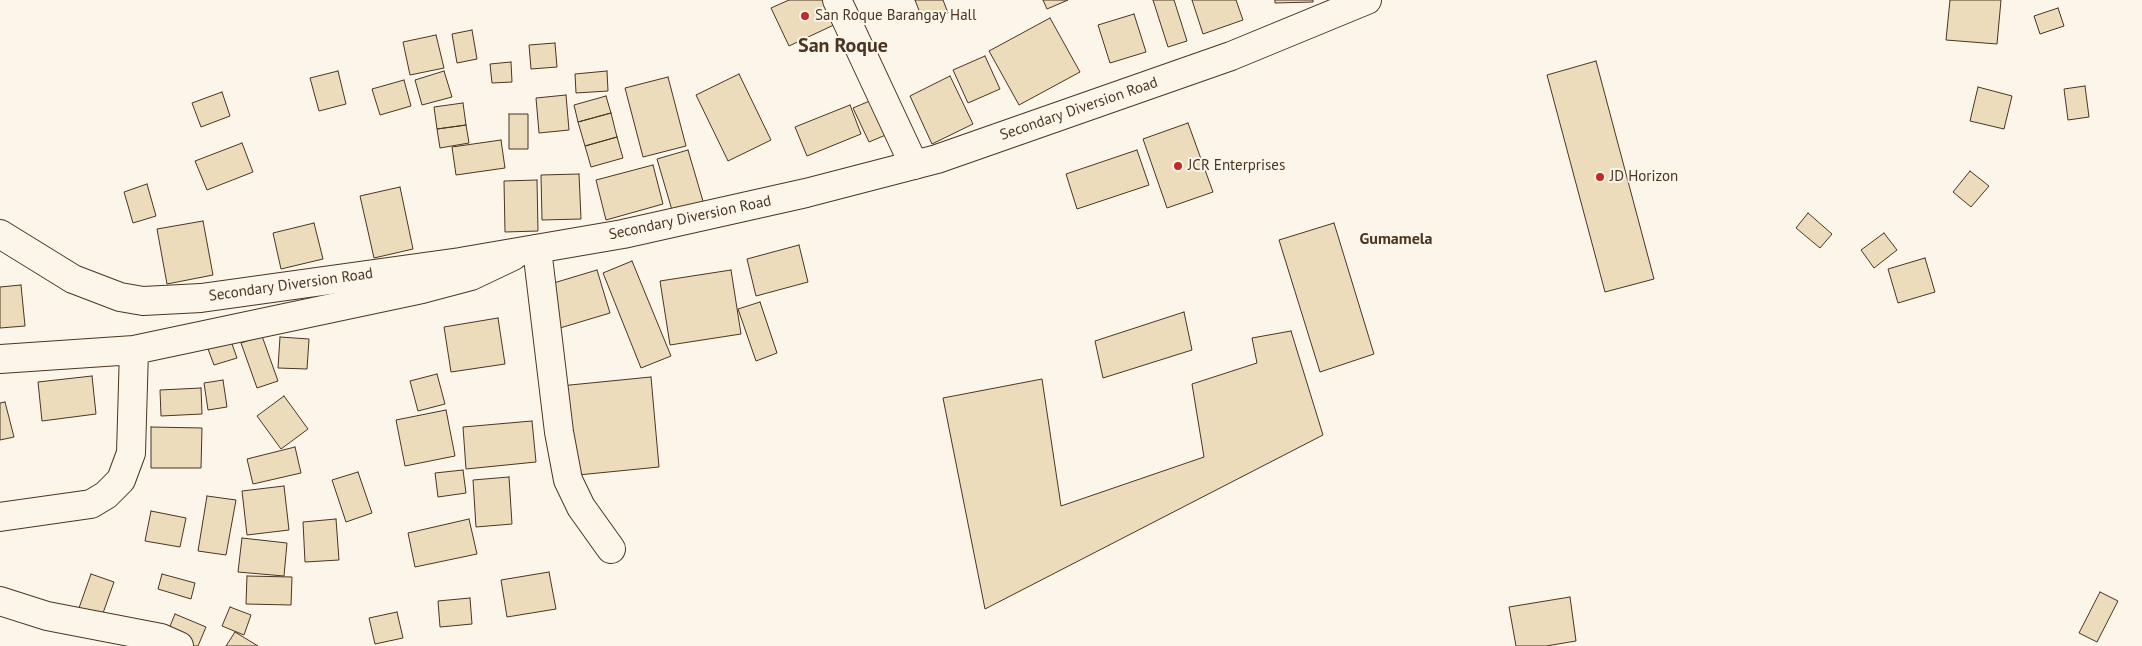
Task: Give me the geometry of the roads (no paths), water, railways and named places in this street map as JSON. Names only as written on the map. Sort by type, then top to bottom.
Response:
[{"type":"main road","points":[[837,0],[914,165]]},
{"type":"main road","name":"Secondary Diversion Road","points":[[3,236],[81,283],[120,297],[143,301],[201,298],[460,262],[642,229],[806,193],[937,159],[1231,56],[1368,0]]},
{"type":"main road","points":[[0,358],[134,350],[422,289],[480,272],[529,250],[539,280],[559,432],[568,480],[581,507],[610,549]]},
{"type":"main road","points":[[0,517],[91,504],[106,495],[121,480],[131,453],[134,350]]},
{"type":"main road","points":[[0,601],[47,616],[161,638],[179,646]]},
{"type":"place","name":"San Roque Barangay Hall","points":[[805,16]]},
{"type":"place","name":"JCR Enterprises","points":[[1178,166]]},
{"type":"place","name":"JD Horizon","points":[[1600,177]]},
{"type":"district","name":"San Roque","points":[[843,46]]},
{"type":"district","name":"Gumamela","points":[[1396,239]]}]
